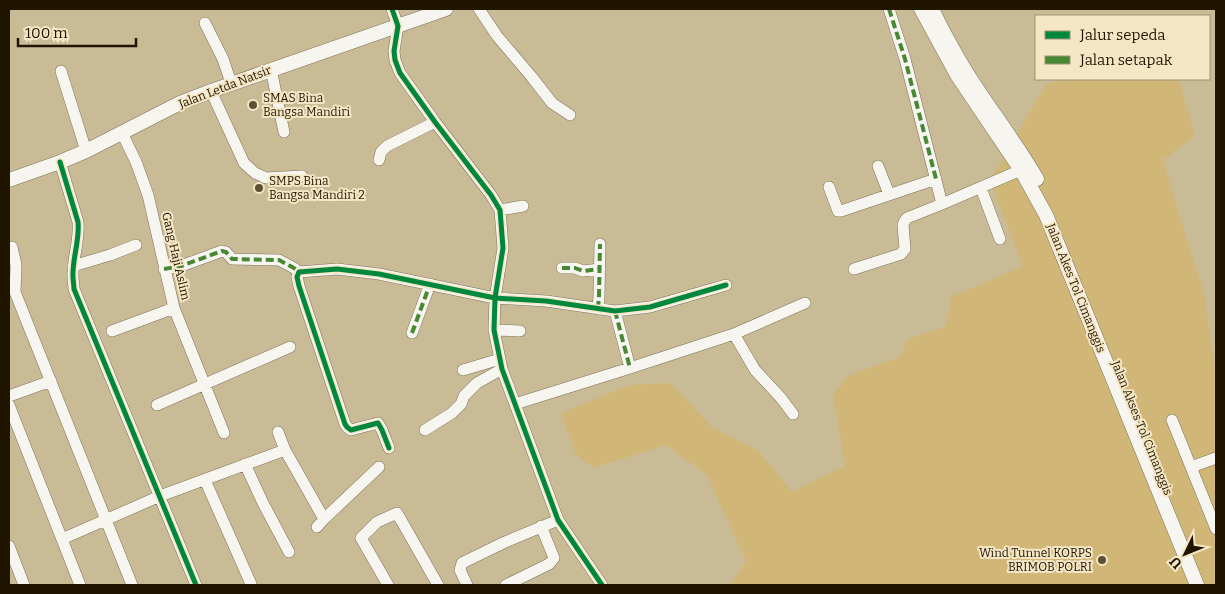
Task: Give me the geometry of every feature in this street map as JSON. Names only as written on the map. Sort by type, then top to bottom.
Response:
[{"type":"main road","name":"Jalan Letda Natsir","points":[[9,180],[60,162],[180,103],[231,83],[446,9]]},
{"type":"main road","name":"Jalan Akes Tol Cimanggis","points":[[921,9],[957,75],[1021,170],[1046,215],[1197,585]]},
{"type":"main road","name":"Jalan Akses Tol Cimanggis","points":[[932,9],[965,70],[1025,157],[1054,209],[1206,585]]},
{"type":"street","points":[[392,9],[398,26],[394,51],[400,73],[491,194],[500,210],[503,248],[495,298],[494,330],[501,364],[558,520],[602,585]]},
{"type":"street","points":[[479,9],[497,36],[552,104],[570,115]]},
{"type":"street","points":[[889,9],[905,59],[942,204]]},
{"type":"street","points":[[205,23],[222,58],[231,83]]},
{"type":"street","points":[[271,69],[284,132]]},
{"type":"street","points":[[61,70],[86,150]]},
{"type":"street","points":[[211,91],[244,163],[249,168],[266,178],[302,176]]},
{"type":"street","points":[[379,160],[381,152],[387,146],[435,122]]},
{"type":"street","name":"Gang Haji Aslim","points":[[122,133],[136,162],[148,196],[174,308],[224,433]]},
{"type":"street","points":[[60,162],[79,230],[72,277],[74,289],[196,585]]},
{"type":"street","points":[[878,166],[889,194]]},
{"type":"street","points":[[854,269],[901,254],[905,249],[903,225],[907,218],[1021,170]]},
{"type":"street","points":[[830,187],[838,211],[936,179]]},
{"type":"street","points":[[981,188],[1000,239]]},
{"type":"street","points":[[500,210],[523,206]]},
{"type":"street","points":[[598,309],[600,244]]},
{"type":"street","points":[[73,266],[136,245]]},
{"type":"street","points":[[12,247],[16,265],[16,279],[12,294],[51,381],[132,585]]},
{"type":"street","points":[[164,270],[222,251],[226,252],[232,259],[279,260],[299,272],[336,269],[379,274],[495,298],[546,301],[615,311],[650,307],[726,285]]},
{"type":"street","points":[[562,268],[575,268],[583,271],[600,269]]},
{"type":"street","points":[[299,272],[297,277],[299,286],[345,424],[351,430],[378,423],[389,448]]},
{"type":"street","points":[[412,333],[430,284]]},
{"type":"street","points":[[515,404],[734,334],[805,303]]},
{"type":"street","points":[[112,331],[174,308]]},
{"type":"street","points":[[615,311],[630,368]]},
{"type":"street","points":[[494,330],[520,330]]},
{"type":"street","points":[[734,334],[755,370],[782,398],[793,414]]},
{"type":"street","points":[[156,405],[290,347]]},
{"type":"street","points":[[463,370],[501,364]]},
{"type":"street","points":[[425,430],[452,414],[464,396],[476,383],[501,364]]},
{"type":"street","points":[[9,396],[51,381]]},
{"type":"street","points":[[9,404],[80,585]]},
{"type":"street","points":[[1172,420],[1216,529]]},
{"type":"street","points":[[278,432],[320,523],[379,467]]},
{"type":"street","points":[[62,539],[160,496],[285,450]]},
{"type":"street","points":[[1191,467],[1216,458]]},
{"type":"street","points":[[245,464],[263,503],[290,552]]},
{"type":"street","points":[[205,480],[251,584]]},
{"type":"street","points":[[388,585],[361,538],[377,522],[397,513],[438,585]]},
{"type":"street","points":[[467,585],[460,570],[462,563],[505,542],[558,520]]},
{"type":"street","points":[[506,585],[549,564],[554,558],[541,526]]},
{"type":"street","points":[[9,546],[23,585]]},
{"type":"shaded area","points":[[1062,80],[1179,80],[1195,136],[1163,160],[1204,293],[1216,375],[1216,585],[733,585],[732,582],[746,562],[707,475],[666,445],[593,468],[575,453],[561,413],[630,385],[671,383],[713,428],[759,451],[792,492],[845,466],[833,395],[848,376],[901,356],[906,340],[946,326],[951,297],[1023,266],[990,180],[1046,84]]},
{"type":"marked path","points":[[889,9],[905,59],[936,179]]},
{"type":"marked path","points":[[598,309],[600,244]]},
{"type":"marked path","points":[[164,269],[181,266],[222,251],[226,252],[232,259],[279,260],[299,272]]},
{"type":"marked path","points":[[562,268],[575,268],[583,271],[600,269]]},
{"type":"marked path","points":[[412,333],[430,284]]},
{"type":"marked path","points":[[615,311],[630,368]]},
{"type":"cycle path","points":[[392,9],[398,26],[394,51],[400,73],[491,195],[500,210],[503,248],[495,298],[494,330],[502,369],[558,520],[602,585]]},
{"type":"cycle path","points":[[60,162],[78,222],[73,270],[74,289],[196,585]]},
{"type":"cycle path","points":[[389,448],[378,423],[351,430],[345,424],[299,286],[297,277],[299,272],[337,269],[379,274],[495,298],[546,301],[615,311],[650,307],[726,285]]},
{"type":"place","name":"SMAS Bina Bangsa Mandiri","points":[[253,105]]},
{"type":"place","name":"SMPS Bina Bangsa Mandiri 2","points":[[259,188]]},
{"type":"place","name":"Wind Tunnel KORPS BRIMOB POLRI","points":[[1102,560]]}]
